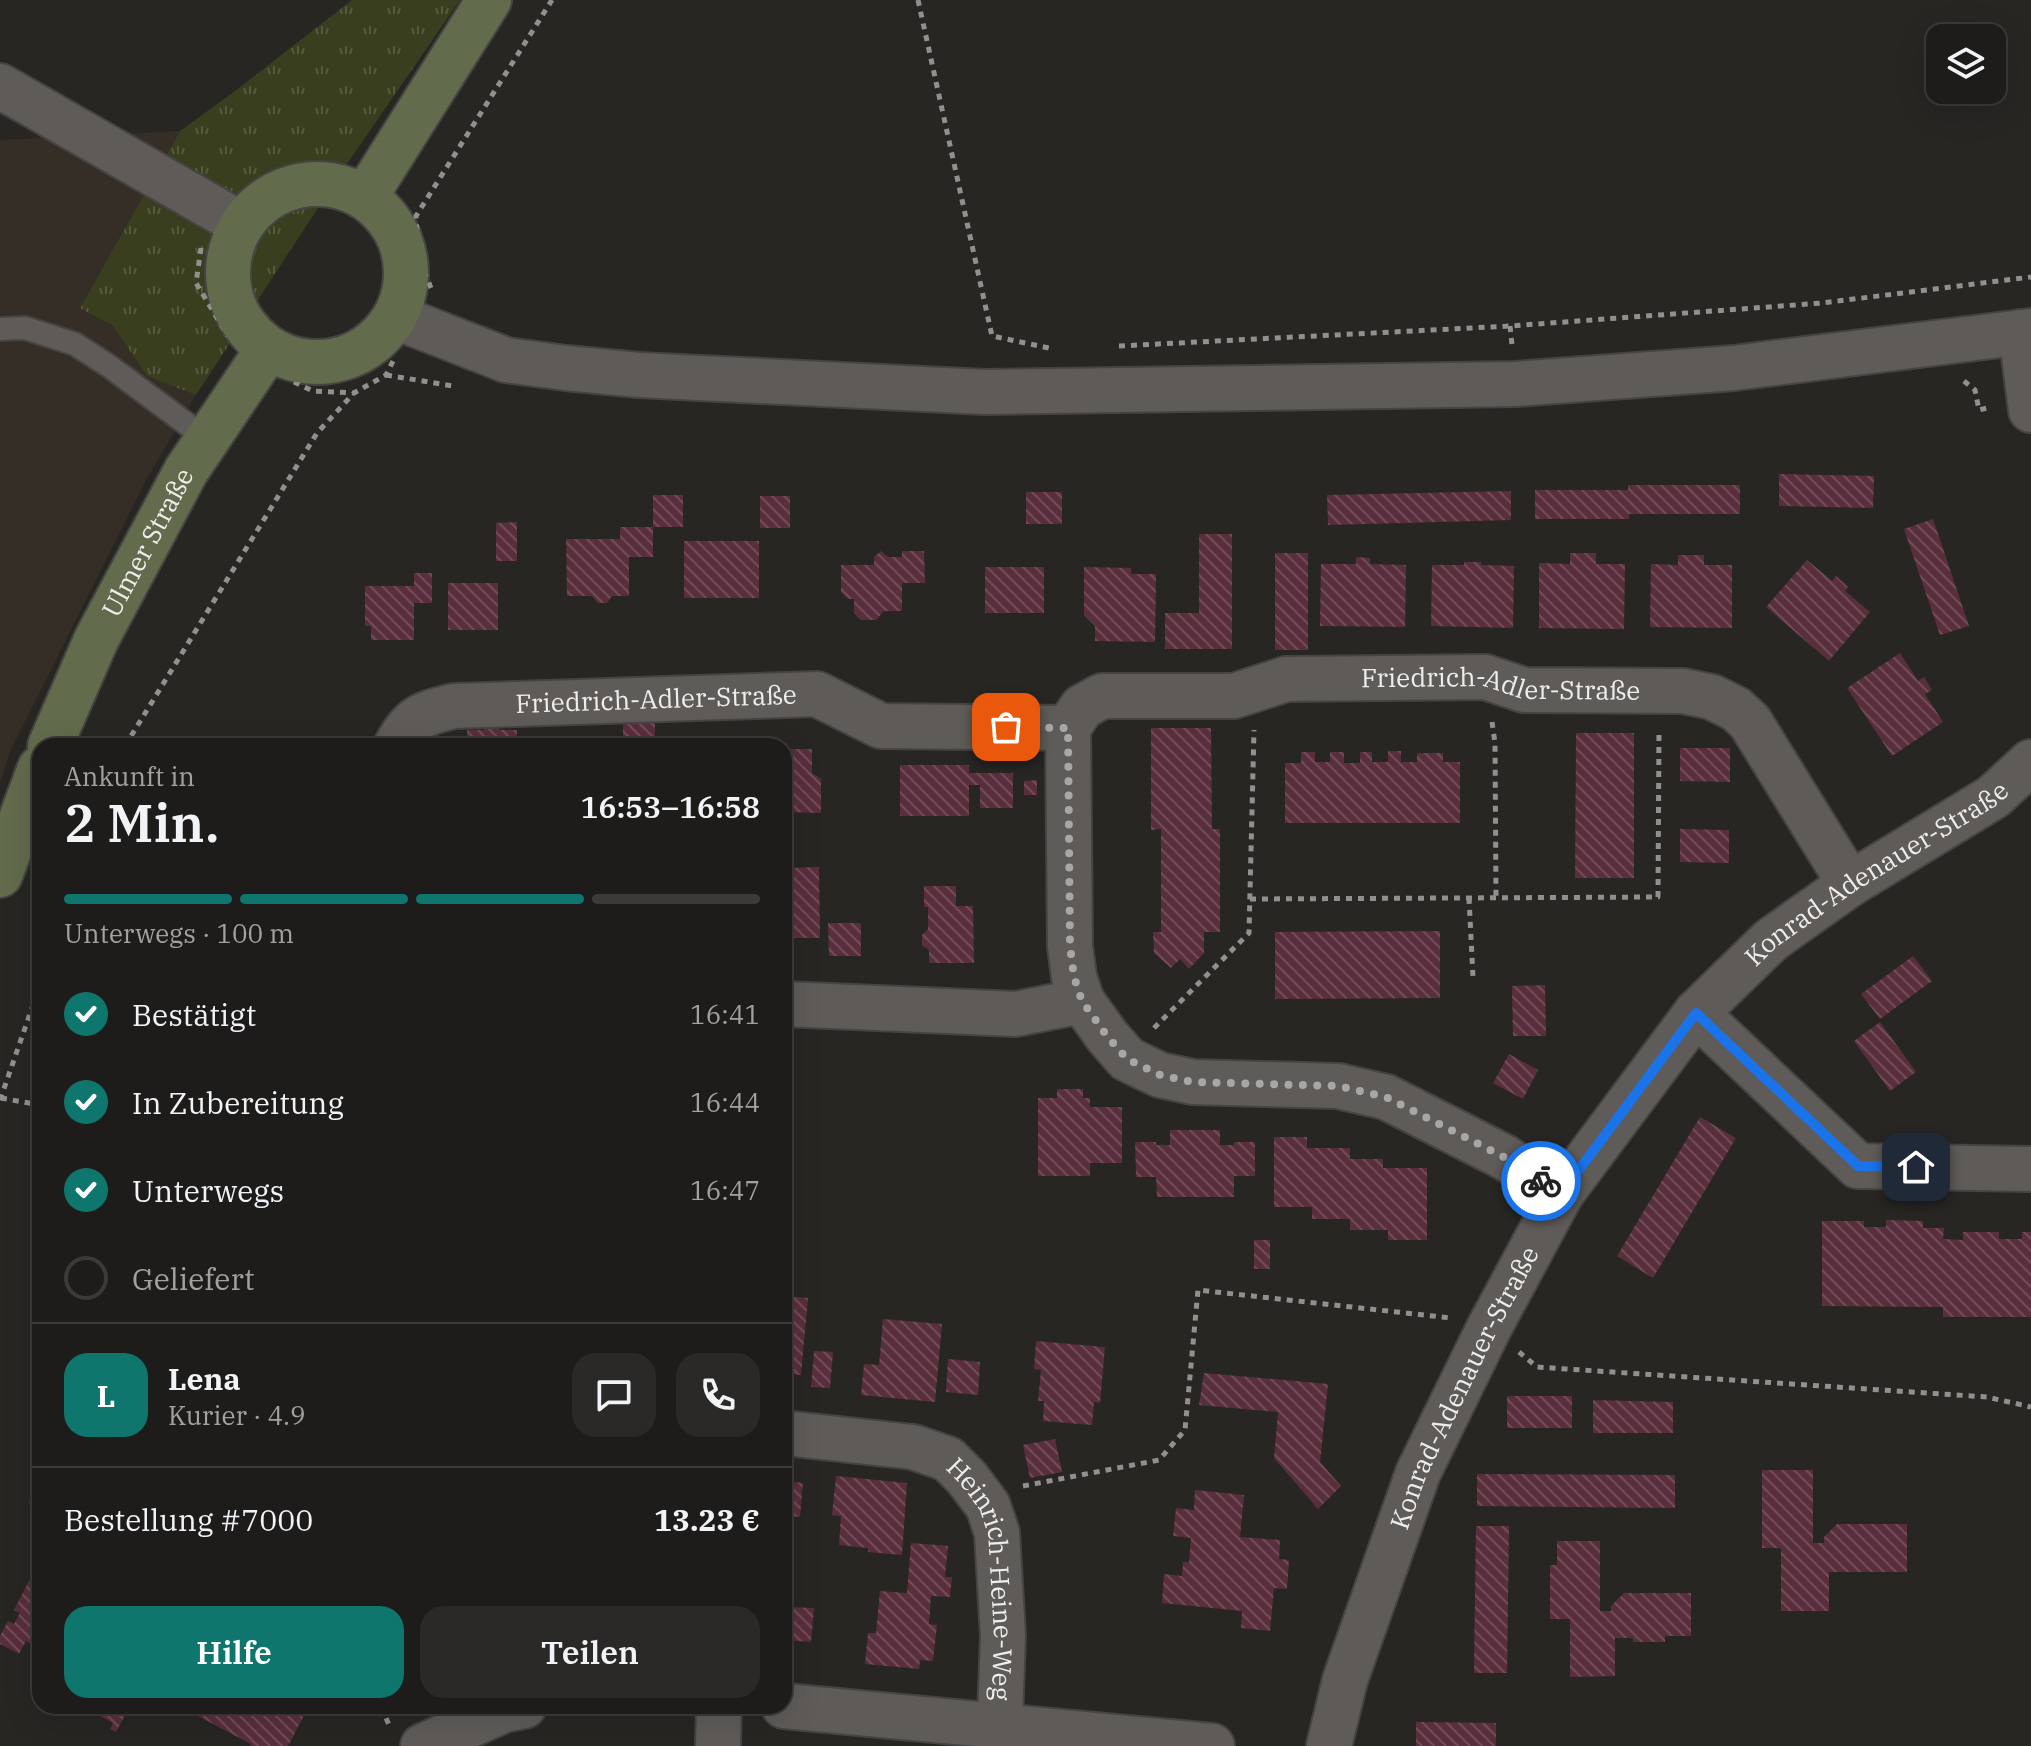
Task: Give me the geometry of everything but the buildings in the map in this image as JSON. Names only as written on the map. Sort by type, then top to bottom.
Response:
[{"type":"main road","points":[[365,197],[489,0]]},
{"type":"main road","points":[[333,184],[365,197],[391,220],[405,251],[407,285],[404,320],[372,345],[339,361],[302,362],[263,357],[243,325],[229,292],[228,257],[222,231],[265,199],[298,185],[333,184]]},
{"type":"main road","name":"Ulmer Straße","points":[[53,738],[96,640],[186,471],[263,357]]},
{"type":"main road","points":[[0,875],[32,789]]},
{"type":"street","points":[[0,86],[222,231]]},
{"type":"street","points":[[404,320],[506,360],[566,368],[639,375],[985,392],[1516,384],[1734,368],[2026,331],[2031,410]]},
{"type":"street","name":"Friedrich-Adler-Straße","points":[[401,738],[413,720],[454,706],[817,694],[881,726],[1068,728],[1082,707],[1102,696],[1234,696],[1286,679],[1485,677],[1524,690],[1683,691],[1712,697],[1736,709],[1750,722],[1850,884]]},
{"type":"street","points":[[1068,728],[1070,946],[1074,977],[1082,1001],[1127,1059],[1160,1075],[1193,1082],[1338,1086],[1386,1097],[1504,1157],[1561,1194]]},
{"type":"street","name":"Konrad-Adenauer-Straße","points":[[1329,1746],[1345,1680],[1418,1473],[1489,1328],[1561,1194],[1696,1013],[1771,940],[1850,884],[1993,797],[2031,762]]},
{"type":"street","points":[[792,1004],[1016,1014],[1082,1001]]},
{"type":"street","points":[[1696,1013],[1858,1166],[2031,1169]]},
{"type":"street","name":"Heinrich-Heine-Weg","points":[[792,1434],[913,1447],[948,1459],[988,1506],[997,1533],[1002,1621],[999,1736]]},
{"type":"street","points":[[792,1707],[999,1736],[1212,1746]]},
{"type":"street","points":[[408,1741],[492,1714]]},
{"type":"street","points":[[718,1746],[719,1714]]},
{"type":"lane","points":[[0,329],[25,328],[75,344],[207,439]]},
{"type":"path","points":[[130,738],[317,433],[354,393],[386,375],[404,320],[432,286],[419,259],[416,216],[552,0]]},
{"type":"path","points":[[918,0],[992,336],[1056,350]]},
{"type":"path","points":[[222,231],[196,283],[220,326],[244,358],[263,357],[313,391],[354,393]]},
{"type":"path","points":[[1118,346],[1510,326],[1791,305],[2031,277]]},
{"type":"path","points":[[1485,677],[1495,743],[1496,898]]},
{"type":"path","points":[[1127,1059],[1249,933],[1254,733],[1252,690]]},
{"type":"path","points":[[1250,899],[1658,897],[1659,691]]},
{"type":"path","points":[[1469,898],[1473,977]]},
{"type":"path","points":[[32,1008],[0,1099],[32,1104]]},
{"type":"path","points":[[381,1714],[408,1741]]},
{"type":"shaded area","points":[[180,131],[80,308],[113,326],[147,376],[196,395],[146,480],[11,749],[0,782],[0,140]]},
{"type":"green space","points":[[352,0],[460,0],[342,171],[196,395],[147,376],[113,326],[80,308],[180,131]]},
{"type":"way so far","points":[[1006,727],[1068,728],[1070,946],[1074,977],[1082,1001],[1127,1059],[1160,1075],[1193,1082],[1338,1086],[1386,1097],[1504,1157],[1541,1181]]},
{"type":"route","points":[[1541,1181],[1561,1194],[1696,1013],[1858,1166],[1916,1167]]}]
